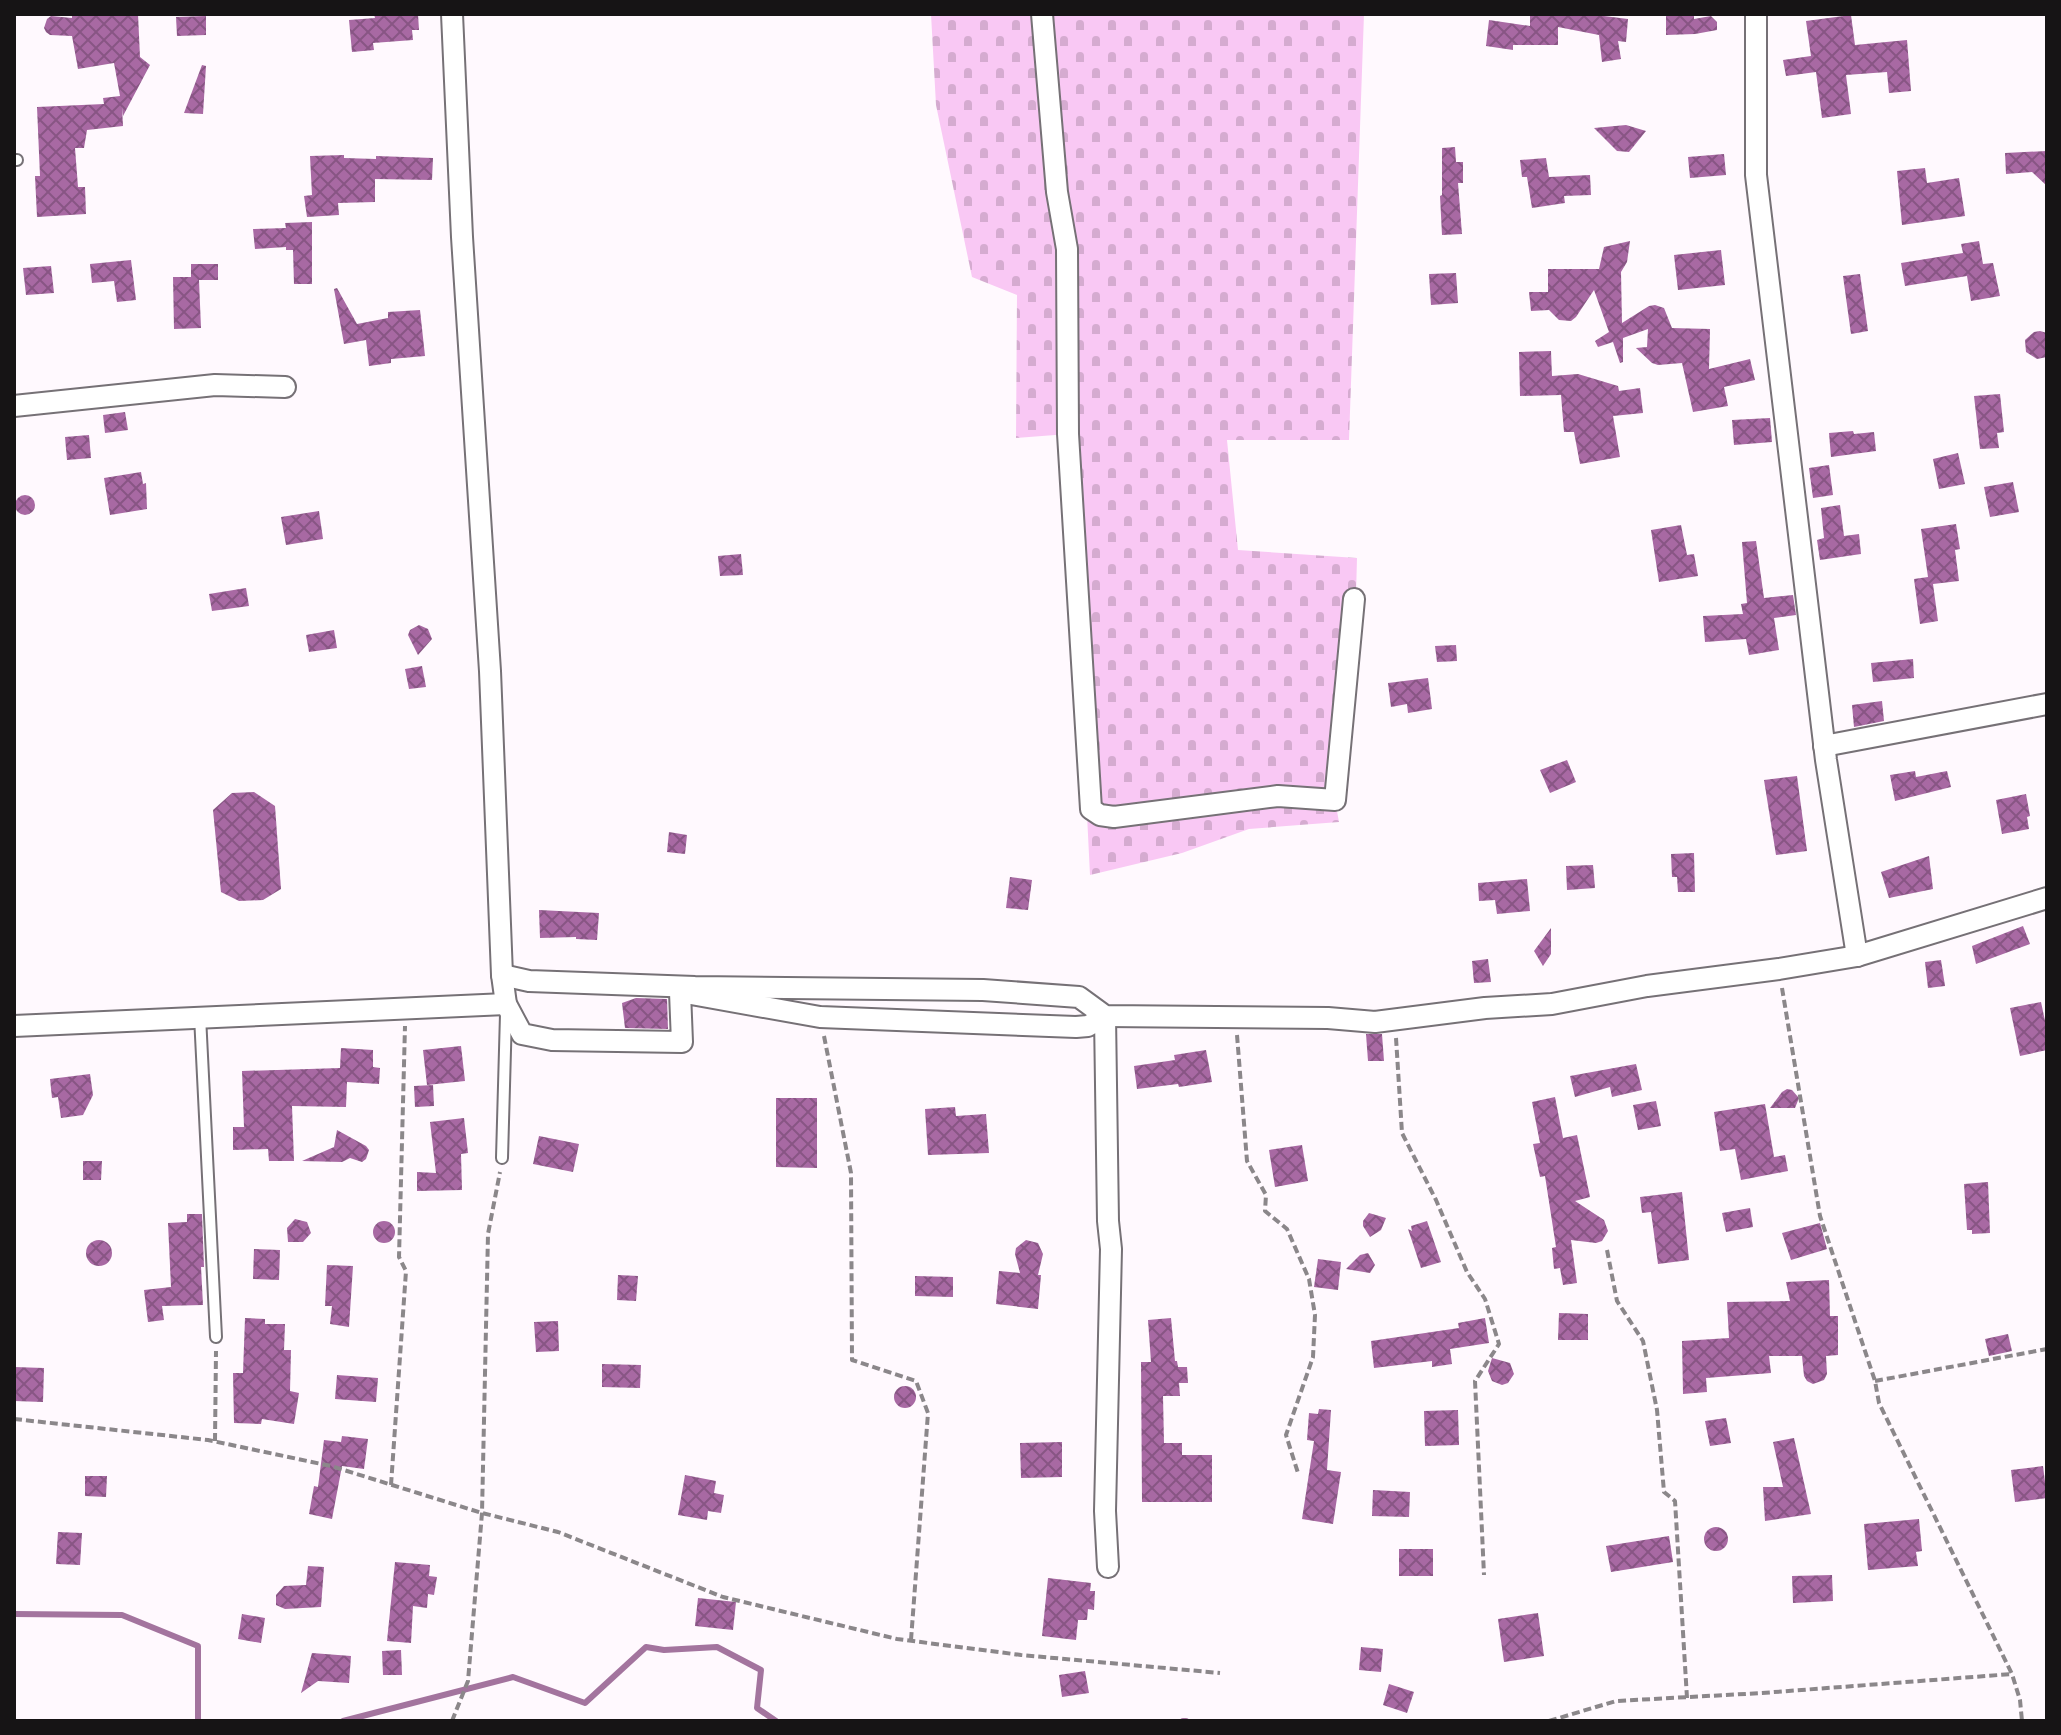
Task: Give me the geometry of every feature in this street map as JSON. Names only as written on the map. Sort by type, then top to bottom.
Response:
[{"type":"street","points":[[452,14],[462,237],[490,671],[502,975],[506,1004],[522,1034],[552,1040],[682,1042],[680,992],[820,1017],[1076,1027],[1088,1026],[1105,1016],[1375,1022],[1485,1008],[1552,1004],[1647,986],[1857,956],[2047,898]]},
{"type":"street","points":[[1042,14],[1057,192],[1067,249],[1068,434],[1091,809],[1100,815],[1114,817],[1278,796],[1335,800],[1354,599]]},
{"type":"street","points":[[1756,14],[1756,175],[1824,746],[1857,956]]},
{"type":"street","points":[[14,406],[215,385],[285,387]]},
{"type":"street","points":[[1824,746],[2047,704]]},
{"type":"street","points":[[502,975],[529,981],[695,987],[983,990],[1079,997],[1105,1016]]},
{"type":"street","points":[[14,1026],[506,1004]]},
{"type":"street","points":[[1105,1016],[1111,1249],[1105,1511],[1108,1567]]},
{"type":"lane","points":[[502,1158],[506,1004]]},
{"type":"lane","points":[[200,1016],[216,1337]]},
{"type":"path","points":[[1779,969],[1820,1216],[1875,1381],[1879,1403],[2012,1674],[2020,1700],[2022,1721]]},
{"type":"path","points":[[391,1485],[406,1271],[399,1257],[405,1007]]},
{"type":"path","points":[[820,1017],[851,1173],[852,1360],[916,1381],[928,1413],[911,1640]]},
{"type":"path","points":[[1235,1017],[1247,1161],[1266,1195],[1265,1211],[1287,1229],[1309,1279],[1315,1315],[1313,1357],[1286,1435],[1298,1473]]},
{"type":"path","points":[[1395,1019],[1402,1133],[1436,1200],[1467,1272],[1485,1299],[1499,1344],[1475,1381],[1484,1575]]},
{"type":"path","points":[[452,1721],[468,1681],[482,1513],[488,1234],[502,1158]]},
{"type":"path","points":[[1607,1250],[1617,1301],[1643,1341],[1657,1410],[1664,1492],[1675,1501],[1687,1698]]},
{"type":"path","points":[[215,1441],[216,1337]]},
{"type":"path","points":[[1875,1381],[2047,1349]]},
{"type":"path","points":[[14,1419],[215,1441],[331,1466],[482,1513],[558,1532],[723,1597],[911,1640],[1021,1655],[1220,1673]]},
{"type":"path","points":[[1549,1721],[1616,1701],[2012,1674]]},
{"type":"green space","points":[[931,14],[1364,14],[1349,440],[1227,440],[1238,550],[1357,558],[1335,800],[1339,822],[1249,829],[1182,853],[1090,875],[1068,434],[1016,438],[1017,295],[972,277],[936,105]]},
{"type":"building","points":[[72,14],[138,14],[140,57],[150,65],[123,116],[122,107],[123,126],[87,130],[84,148],[75,148],[78,187],[85,187],[86,214],[37,217],[35,176],[40,176],[37,107],[104,104],[103,98],[120,96],[114,63],[78,69],[72,36],[46,32],[44,28],[51,16],[72,18]]},
{"type":"building","points":[[374,14],[418,14],[419,30],[412,30],[413,40],[373,43],[374,50],[352,52],[349,20],[375,18]]},
{"type":"building","points":[[1530,14],[1588,14],[1628,19],[1626,42],[1618,41],[1621,59],[1602,62],[1599,35],[1558,27],[1558,45],[1513,45],[1513,50],[1486,46],[1489,20],[1530,26]]},
{"type":"building","points":[[1666,15],[1694,15],[1694,19],[1711,16],[1717,22],[1717,30],[1666,35]]},
{"type":"building","points":[[1851,15],[1855,45],[1907,40],[1911,91],[1889,93],[1887,72],[1846,75],[1851,114],[1822,118],[1816,72],[1786,76],[1783,60],[1811,56],[1806,21]]},
{"type":"building","points":[[206,16],[206,35],[177,36],[176,17]]},
{"type":"building","points":[[202,65],[206,66],[203,114],[184,113]]},
{"type":"building","points":[[1626,125],[1646,131],[1629,152],[1617,151],[1594,128]]},
{"type":"building","points":[[1455,147],[1456,162],[1463,162],[1463,183],[1458,183],[1462,234],[1442,235],[1442,148]]},
{"type":"building","points":[[2047,151],[2047,186],[2032,172],[2006,174],[2005,153]]},
{"type":"building","points":[[1724,154],[1726,175],[1690,178],[1688,157]]},
{"type":"building","points":[[344,155],[344,158],[433,158],[432,180],[375,179],[375,202],[338,203],[339,215],[307,217],[304,196],[312,195],[310,156]]},
{"type":"building","points":[[1546,158],[1549,177],[1590,175],[1591,195],[1564,196],[1565,203],[1532,208],[1527,177],[1522,177],[1520,160]]},
{"type":"building","points":[[1925,168],[1927,183],[1959,178],[1965,216],[1902,225],[1897,171]]},
{"type":"building","points":[[312,222],[312,284],[294,284],[293,250],[286,250],[286,247],[255,249],[253,229],[286,228],[285,223]]},
{"type":"building","points":[[1630,241],[1627,262],[1621,272],[1622,323],[1655,305],[1664,308],[1672,328],[1710,329],[1709,369],[1750,359],[1755,380],[1724,387],[1728,406],[1693,412],[1682,363],[1658,365],[1636,348],[1647,347],[1648,329],[1623,338],[1623,362],[1620,363],[1613,342],[1598,347],[1595,341],[1609,332],[1594,290],[1571,321],[1559,320],[1549,310],[1531,311],[1529,292],[1548,292],[1548,269],[1599,269],[1604,247]]},
{"type":"building","points":[[1979,241],[1983,264],[1993,263],[2000,296],[1971,301],[1967,276],[1905,286],[1901,263],[1963,253],[1961,244]]},
{"type":"building","points":[[1721,250],[1725,285],[1678,290],[1674,255]]},
{"type":"building","points":[[131,260],[136,300],[117,302],[114,281],[92,283],[90,264]]},
{"type":"building","points":[[191,264],[218,264],[218,280],[199,280],[201,328],[174,329],[173,277],[191,277]]},
{"type":"building","points":[[51,266],[54,293],[26,295],[23,268]]},
{"type":"building","points":[[1456,273],[1458,303],[1431,305],[1429,274]]},
{"type":"building","points":[[1860,274],[1868,331],[1851,334],[1843,276]]},
{"type":"building","points":[[337,288],[357,324],[388,318],[388,312],[420,310],[425,356],[391,359],[391,363],[369,366],[366,340],[344,344],[334,289]]},
{"type":"building","points":[[2040,331],[2047,333],[2047,357],[2037,359],[2026,352],[2025,340]]},
{"type":"building","points":[[1551,351],[1552,376],[1578,374],[1618,386],[1619,391],[1640,388],[1643,413],[1613,416],[1620,457],[1580,464],[1574,432],[1564,432],[1561,395],[1520,396],[1519,352]]},
{"type":"building","points":[[2000,394],[2004,432],[1997,433],[1999,448],[1980,449],[1974,396]]},
{"type":"building","points":[[125,412],[128,430],[105,433],[103,415]]},
{"type":"building","points":[[1770,418],[1772,442],[1734,445],[1732,420]]},
{"type":"building","points":[[1853,431],[1854,434],[1874,432],[1876,451],[1831,457],[1829,433]]},
{"type":"building","points":[[89,435],[91,458],[67,460],[65,437]]},
{"type":"building","points":[[1958,453],[1965,484],[1939,489],[1933,459]]},
{"type":"building","points":[[1829,465],[1833,495],[1813,498],[1809,468]]},
{"type":"building","points":[[141,472],[143,484],[146,483],[147,509],[110,515],[104,478]]},
{"type":"building","points":[[2013,482],[2019,512],[1990,517],[1984,487]]},
{"type":"building","points":[[25,495],[32,498],[35,505],[32,512],[25,515],[18,512],[15,505],[18,498]]},
{"type":"building","points":[[1840,505],[1844,536],[1859,534],[1861,554],[1820,560],[1817,540],[1824,538],[1821,508]]},
{"type":"building","points":[[319,511],[323,539],[286,545],[281,517]]},
{"type":"building","points":[[1956,524],[1960,549],[1955,550],[1959,581],[1933,584],[1938,621],[1920,624],[1914,579],[1928,577],[1921,529]]},
{"type":"building","points":[[1681,525],[1687,555],[1694,554],[1698,576],[1659,582],[1651,530]]},
{"type":"building","points":[[1756,541],[1764,598],[1793,595],[1796,615],[1774,618],[1779,650],[1749,655],[1746,639],[1705,642],[1703,616],[1743,614],[1741,604],[1747,603],[1742,542]]},
{"type":"building","points":[[741,554],[743,575],[720,576],[718,556]]},
{"type":"building","points":[[246,588],[249,606],[212,611],[209,594]]},
{"type":"building","points":[[419,625],[428,629],[432,639],[418,655],[408,635]]},
{"type":"building","points":[[334,630],[337,648],[309,652],[306,635]]},
{"type":"building","points":[[1456,645],[1457,661],[1437,662],[1435,646]]},
{"type":"building","points":[[1913,659],[1914,678],[1873,682],[1871,663]]},
{"type":"building","points":[[422,666],[426,687],[409,689],[405,669]]},
{"type":"building","points":[[1428,678],[1432,709],[1408,713],[1407,704],[1391,707],[1388,683]]},
{"type":"building","points":[[1882,701],[1884,721],[1854,727],[1852,705]]},
{"type":"building","points":[[1567,760],[1576,782],[1550,793],[1540,770]]},
{"type":"building","points":[[1915,771],[1916,777],[1947,771],[1951,787],[1895,801],[1890,775]]},
{"type":"building","points":[[1797,776],[1807,851],[1776,855],[1764,780]]},
{"type":"building","points":[[254,792],[275,806],[281,889],[263,900],[239,901],[221,892],[213,810],[232,793]]},
{"type":"building","points":[[2026,794],[2029,829],[2002,834],[1996,800]]},
{"type":"building","points":[[669,832],[687,835],[685,854],[667,852]]},
{"type":"building","points":[[1694,853],[1695,892],[1678,892],[1677,877],[1672,877],[1671,854]]},
{"type":"building","points":[[1929,856],[1933,889],[1889,898],[1881,872]]},
{"type":"building","points":[[1593,865],[1595,888],[1567,890],[1566,866]]},
{"type":"building","points":[[1010,877],[1032,880],[1028,910],[1006,908]]},
{"type":"building","points":[[1527,879],[1530,911],[1497,914],[1495,900],[1479,901],[1478,883]]},
{"type":"building","points":[[539,910],[599,913],[597,940],[540,938]]},
{"type":"building","points":[[2023,926],[2030,944],[1976,964],[1972,946]]},
{"type":"building","points":[[1551,928],[1551,954],[1543,966],[1534,951]]},
{"type":"building","points":[[1488,959],[1491,982],[1474,983],[1472,961]]},
{"type":"building","points":[[1941,960],[1945,986],[1928,988],[1925,962]]},
{"type":"building","points":[[636,998],[667,999],[668,1029],[625,1028],[622,1003]]},
{"type":"building","points":[[2041,1002],[2047,1030],[2047,1050],[2020,1056],[2010,1008]]},
{"type":"building","points":[[1366,1034],[1382,1034],[1384,1061],[1368,1061]]},
{"type":"building","points":[[461,1046],[465,1081],[427,1085],[423,1050]]},
{"type":"building","points":[[341,1048],[373,1050],[373,1067],[380,1068],[379,1084],[347,1082],[346,1107],[292,1106],[294,1161],[269,1161],[268,1149],[233,1150],[233,1127],[244,1127],[242,1071],[340,1068]]},
{"type":"building","points":[[1206,1050],[1212,1082],[1137,1089],[1134,1066],[1175,1060],[1174,1055]]},
{"type":"building","points":[[1636,1064],[1642,1090],[1612,1097],[1610,1087],[1575,1097],[1570,1076]]},
{"type":"building","points":[[90,1074],[93,1095],[83,1115],[61,1118],[58,1097],[52,1098],[50,1079]]},
{"type":"building","points":[[433,1085],[434,1106],[415,1107],[414,1086]]},
{"type":"building","points":[[1787,1089],[1799,1098],[1795,1108],[1770,1108],[1782,1092]]},
{"type":"building","points":[[1555,1097],[1563,1138],[1577,1135],[1590,1197],[1575,1201],[1604,1220],[1608,1231],[1602,1241],[1596,1243],[1571,1240],[1577,1283],[1563,1285],[1560,1268],[1554,1269],[1552,1248],[1556,1247],[1545,1176],[1540,1177],[1533,1144],[1540,1143],[1532,1102]]},
{"type":"building","points":[[776,1098],[817,1098],[817,1168],[776,1167]]},
{"type":"building","points":[[1656,1101],[1661,1126],[1638,1130],[1633,1105]]},
{"type":"building","points":[[1765,1104],[1774,1157],[1785,1155],[1788,1171],[1741,1180],[1735,1149],[1720,1151],[1714,1112]]},
{"type":"building","points":[[955,1107],[956,1116],[986,1114],[989,1153],[928,1155],[925,1109]]},
{"type":"building","points":[[464,1118],[468,1153],[461,1154],[462,1190],[417,1191],[417,1172],[436,1173],[430,1122]]},
{"type":"building","points":[[337,1130],[366,1146],[369,1150],[366,1159],[362,1162],[350,1158],[342,1162],[302,1161],[334,1147]]},
{"type":"building","points":[[539,1136],[579,1144],[573,1172],[533,1164]]},
{"type":"building","points":[[1302,1145],[1308,1181],[1275,1187],[1269,1150]]},
{"type":"building","points":[[83,1161],[102,1161],[101,1180],[83,1180]]},
{"type":"building","points":[[1988,1182],[1990,1233],[1972,1234],[1972,1230],[1967,1230],[1964,1184]]},
{"type":"building","points":[[1682,1192],[1689,1260],[1658,1264],[1651,1212],[1642,1213],[1640,1197]]},
{"type":"building","points":[[1750,1208],[1753,1227],[1726,1232],[1722,1213]]},
{"type":"building","points":[[1369,1213],[1386,1218],[1381,1230],[1370,1237],[1363,1226]]},
{"type":"building","points":[[187,1214],[202,1214],[203,1305],[162,1306],[164,1320],[148,1322],[144,1290],[171,1287],[168,1223],[187,1222]]},
{"type":"building","points":[[295,1219],[307,1222],[311,1233],[303,1242],[288,1242],[287,1228]]},
{"type":"building","points":[[380,1221],[388,1221],[395,1232],[388,1243],[380,1243],[373,1236],[373,1228]]},
{"type":"building","points":[[1427,1221],[1441,1262],[1421,1268],[1408,1229],[1412,1231],[1411,1226]]},
{"type":"building","points":[[1820,1223],[1827,1249],[1791,1260],[1782,1233]]},
{"type":"building","points":[[99,1240],[108,1244],[112,1253],[108,1262],[99,1266],[90,1262],[86,1253],[90,1244]]},
{"type":"building","points":[[1026,1240],[1038,1243],[1043,1254],[1038,1275],[1041,1275],[1038,1309],[996,1304],[999,1271],[1020,1273],[1016,1248]]},
{"type":"building","points":[[254,1249],[280,1250],[279,1280],[253,1279]]},
{"type":"building","points":[[1368,1253],[1375,1265],[1370,1273],[1346,1269],[1360,1255]]},
{"type":"building","points":[[1318,1259],[1341,1262],[1338,1290],[1314,1287]]},
{"type":"building","points":[[327,1265],[353,1266],[349,1327],[330,1324],[332,1306],[325,1306]]},
{"type":"building","points":[[618,1275],[638,1276],[636,1301],[617,1300]]},
{"type":"building","points":[[915,1276],[953,1277],[953,1297],[915,1296]]},
{"type":"building","points":[[1829,1280],[1830,1316],[1838,1316],[1838,1355],[1826,1356],[1827,1374],[1824,1380],[1813,1384],[1807,1381],[1802,1356],[1769,1356],[1771,1373],[1706,1378],[1707,1392],[1683,1394],[1682,1341],[1729,1338],[1727,1302],[1790,1301],[1786,1282]]},
{"type":"building","points":[[1559,1313],[1588,1314],[1588,1340],[1558,1340]]},
{"type":"building","points":[[245,1318],[265,1319],[265,1324],[285,1324],[284,1350],[291,1350],[290,1391],[299,1393],[294,1424],[262,1419],[261,1424],[234,1423],[233,1373],[243,1373]]},
{"type":"building","points":[[1171,1318],[1175,1361],[1178,1367],[1187,1367],[1188,1383],[1179,1383],[1180,1396],[1163,1396],[1164,1443],[1182,1443],[1182,1455],[1212,1455],[1212,1502],[1142,1502],[1141,1362],[1151,1362],[1148,1320]]},
{"type":"building","points":[[1485,1318],[1489,1343],[1450,1349],[1452,1364],[1432,1367],[1432,1361],[1374,1368],[1371,1341],[1459,1328],[1458,1323]]},
{"type":"building","points":[[558,1321],[559,1351],[536,1352],[534,1322]]},
{"type":"building","points":[[2008,1334],[2012,1351],[1989,1356],[1985,1339]]},
{"type":"building","points":[[1492,1358],[1510,1363],[1514,1374],[1508,1383],[1502,1385],[1492,1381],[1488,1371]]},
{"type":"building","points":[[602,1364],[641,1365],[640,1388],[602,1387]]},
{"type":"building","points":[[14,1367],[44,1368],[43,1402],[14,1401]]},
{"type":"building","points":[[337,1375],[378,1378],[376,1402],[335,1399]]},
{"type":"building","points":[[905,1386],[913,1389],[916,1397],[913,1405],[905,1408],[897,1405],[894,1397],[897,1389]]},
{"type":"building","points":[[1319,1409],[1331,1410],[1327,1470],[1341,1472],[1333,1524],[1302,1519],[1314,1441],[1307,1440],[1309,1413],[1318,1414]]},
{"type":"building","points":[[1458,1410],[1459,1445],[1425,1446],[1424,1411]]},
{"type":"building","points":[[1726,1418],[1731,1443],[1710,1446],[1705,1421]]},
{"type":"building","points":[[342,1436],[368,1439],[364,1469],[342,1466],[332,1519],[309,1514],[314,1486],[318,1487],[324,1440],[341,1442]]},
{"type":"building","points":[[1794,1438],[1811,1514],[1765,1521],[1763,1487],[1783,1487],[1773,1442]]},
{"type":"building","points":[[1062,1442],[1062,1477],[1021,1478],[1020,1443]]},
{"type":"building","points":[[2043,1466],[2047,1498],[2015,1502],[2011,1470]]},
{"type":"building","points":[[685,1475],[716,1481],[714,1493],[724,1495],[721,1513],[708,1511],[707,1520],[678,1515]]},
{"type":"building","points":[[85,1476],[107,1476],[106,1497],[85,1496]]},
{"type":"building","points":[[1373,1490],[1410,1492],[1409,1517],[1372,1516]]},
{"type":"building","points":[[1919,1519],[1922,1551],[1916,1552],[1918,1566],[1868,1570],[1864,1524]]},
{"type":"building","points":[[1716,1527],[1724,1531],[1728,1539],[1724,1547],[1716,1551],[1708,1547],[1704,1539],[1708,1531]]},
{"type":"building","points":[[58,1532],[82,1533],[80,1565],[56,1564]]},
{"type":"building","points":[[1669,1536],[1673,1562],[1611,1572],[1606,1546]]},
{"type":"building","points":[[1399,1549],[1433,1549],[1433,1576],[1399,1576]]},
{"type":"building","points":[[395,1562],[430,1565],[429,1576],[437,1577],[434,1595],[428,1594],[427,1608],[413,1606],[411,1643],[387,1641]]},
{"type":"building","points":[[308,1566],[324,1567],[321,1607],[285,1609],[276,1605],[276,1595],[284,1586],[306,1585]]},
{"type":"building","points":[[1832,1575],[1833,1601],[1793,1603],[1792,1576]]},
{"type":"building","points":[[1048,1578],[1091,1583],[1090,1591],[1095,1591],[1094,1610],[1088,1609],[1087,1620],[1078,1620],[1076,1640],[1042,1636]]},
{"type":"building","points":[[698,1598],[736,1602],[733,1630],[695,1626]]},
{"type":"building","points":[[1538,1613],[1544,1656],[1504,1662],[1498,1619]]},
{"type":"building","points":[[242,1614],[265,1618],[261,1643],[238,1639]]},
{"type":"building","points":[[1361,1647],[1383,1649],[1381,1672],[1359,1670]]},
{"type":"building","points":[[401,1650],[402,1675],[383,1675],[382,1651]]},
{"type":"building","points":[[312,1653],[351,1656],[349,1683],[318,1681],[301,1693]]},
{"type":"building","points":[[1085,1671],[1089,1693],[1062,1697],[1059,1675]]},
{"type":"building","points":[[1389,1684],[1414,1692],[1407,1713],[1383,1705]]},
{"type":"waterway","points":[[14,1614],[122,1615],[198,1646],[198,1721]]},
{"type":"waterway","points":[[343,1721],[513,1677],[585,1703],[646,1647],[664,1650],[717,1647],[761,1670],[757,1708],[776,1721]]}]
